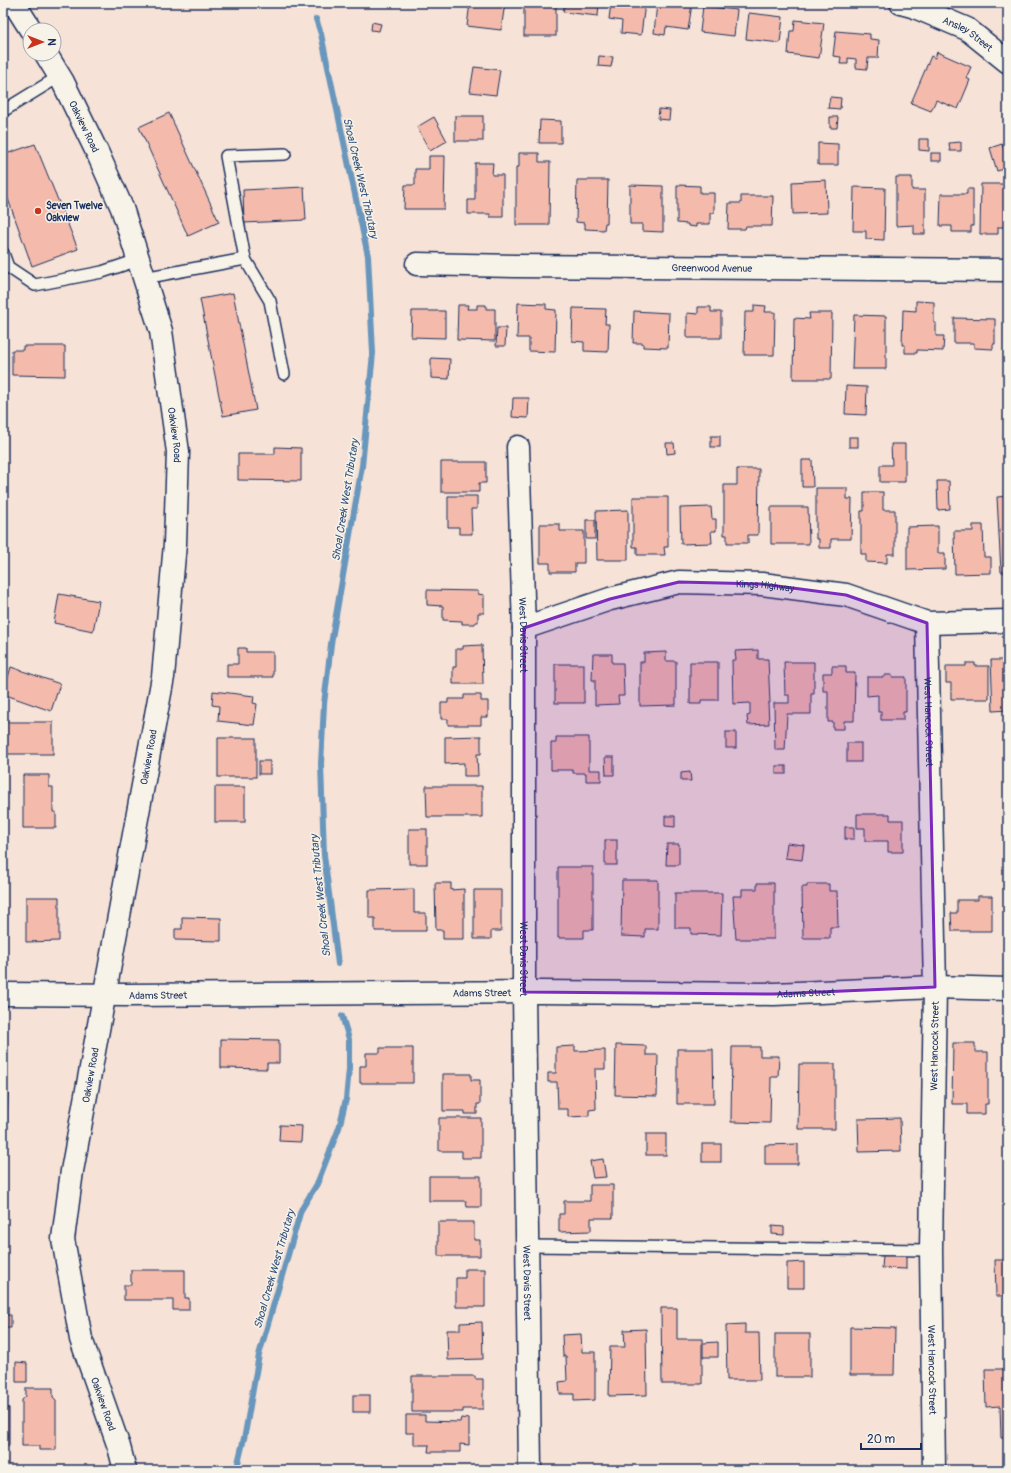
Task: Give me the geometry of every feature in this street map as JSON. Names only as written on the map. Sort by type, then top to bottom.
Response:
[{"type":"street","points":[[14,3],[26,22]]},
{"type":"street","name":"Ansley Street","points":[[901,3],[915,7],[967,29],[1008,62]]},
{"type":"street","name":"Oakview Road","points":[[51,62],[60,76],[98,154],[122,208],[161,331],[178,452],[175,544],[163,677],[72,1171],[63,1239],[81,1339],[120,1447],[125,1470]]},
{"type":"street","name":"Greenwood Avenue","points":[[417,264],[1008,270]]},
{"type":"street","name":"West Davis Street","points":[[518,447],[524,628],[524,992],[530,1470]]},
{"type":"street","name":"Kings Highway","points":[[524,628],[610,599],[679,582],[762,584],[846,595],[927,623],[1008,621]]},
{"type":"street","name":"West Hancock Street","points":[[927,623],[935,987],[931,1250],[934,1470]]},
{"type":"street","name":"Adams Street","points":[[3,994],[104,995],[524,992],[774,994],[935,987],[1008,989]]},
{"type":"lane","points":[[3,111],[60,76]]},
{"type":"lane","points":[[284,374],[270,301],[245,259],[226,156],[285,154]]},
{"type":"lane","points":[[3,253],[8,267],[35,285],[102,272],[245,259]]},
{"type":"lane","points":[[527,1246],[931,1250]]},
{"type":"highlighted area","points":[[679,582],[762,584],[846,595],[927,623],[935,987],[774,994],[524,992],[524,628],[610,599]]},
{"type":"building","points":[[428,3],[455,3],[454,7],[428,5]]},
{"type":"building","points":[[470,3],[505,3],[501,30],[467,26]]},
{"type":"building","points":[[524,3],[556,3],[556,36],[524,36]]},
{"type":"building","points":[[565,3],[599,3],[598,16],[563,12]]},
{"type":"building","points":[[611,3],[645,3],[641,35],[621,33],[622,21],[609,19]]},
{"type":"building","points":[[657,3],[692,4],[688,30],[666,27],[665,35],[654,33]]},
{"type":"building","points":[[703,6],[737,10],[734,36],[700,32]]},
{"type":"building","points":[[749,13],[783,17],[780,43],[746,39]]},
{"type":"building","points":[[795,20],[824,23],[819,58],[788,54],[790,31],[794,31]]},
{"type":"building","points":[[372,22],[381,24],[379,31],[371,30]]},
{"type":"building","points":[[836,31],[870,34],[870,39],[879,40],[878,58],[868,58],[867,69],[856,68],[856,59],[848,58],[848,64],[840,64],[841,57],[833,56]]},
{"type":"building","points":[[937,52],[971,67],[966,78],[970,80],[958,109],[936,100],[931,111],[911,103],[931,56],[935,58]]},
{"type":"building","points":[[599,56],[613,57],[611,67],[598,66]]},
{"type":"building","points":[[474,67],[500,70],[496,95],[470,92]]},
{"type":"building","points":[[830,97],[841,98],[840,109],[828,108]]},
{"type":"building","points":[[659,109],[670,110],[669,120],[658,119]]},
{"type":"building","points":[[169,113],[219,222],[188,236],[139,127]]},
{"type":"building","points":[[455,116],[483,116],[483,141],[455,141]]},
{"type":"building","points":[[434,117],[447,141],[430,151],[417,127]]},
{"type":"building","points":[[830,117],[838,117],[837,128],[830,128]]},
{"type":"building","points":[[540,120],[561,121],[561,143],[539,143]]},
{"type":"building","points":[[919,139],[929,139],[929,151],[919,150]]},
{"type":"building","points":[[961,142],[961,151],[950,151],[949,143]]},
{"type":"building","points":[[818,143],[838,144],[838,165],[818,165]]},
{"type":"building","name":"Seven Twelve Oakview","points":[[35,144],[78,249],[32,266],[3,185],[3,155]]},
{"type":"building","points":[[1002,144],[1008,162],[1008,168],[997,171],[990,148]]},
{"type":"building","points":[[519,153],[539,153],[539,162],[550,162],[549,225],[516,225],[516,167],[519,167]]},
{"type":"building","points":[[931,153],[941,153],[941,161],[931,161]]},
{"type":"building","points":[[429,156],[445,156],[444,209],[404,209],[405,185],[415,185],[415,169],[429,169]]},
{"type":"building","points":[[475,163],[493,163],[492,175],[503,175],[503,217],[490,217],[490,214],[468,214],[468,200],[475,200]]},
{"type":"building","points":[[896,177],[912,177],[912,190],[925,190],[925,234],[914,234],[914,225],[896,226]]},
{"type":"building","points":[[577,180],[608,180],[607,223],[605,223],[604,230],[585,229],[585,223],[576,222]]},
{"type":"building","points":[[826,180],[827,213],[793,214],[792,182]]},
{"type":"building","points":[[981,184],[1008,184],[1008,227],[998,227],[998,234],[980,234]]},
{"type":"building","points":[[630,185],[663,186],[663,232],[642,231],[642,224],[630,224]]},
{"type":"building","points":[[677,185],[700,186],[700,193],[714,193],[714,213],[710,213],[710,224],[696,224],[696,227],[688,226],[688,224],[677,223]]},
{"type":"building","points":[[304,187],[306,220],[244,223],[243,190]]},
{"type":"building","points":[[854,187],[885,188],[884,240],[866,239],[866,231],[853,231]]},
{"type":"building","points":[[967,189],[973,189],[973,226],[971,226],[971,232],[952,232],[952,226],[940,226],[941,194],[967,194]]},
{"type":"building","points":[[741,196],[773,196],[772,226],[746,226],[745,229],[728,229],[729,203],[741,203]]},
{"type":"building","points":[[233,293],[256,410],[223,416],[200,299]]},
{"type":"building","points":[[916,301],[934,302],[934,323],[936,323],[936,336],[944,336],[943,351],[917,350],[917,353],[905,353],[905,345],[902,345],[903,310],[916,311]]},
{"type":"building","points":[[518,303],[546,304],[546,309],[556,310],[555,352],[529,351],[529,338],[517,338]]},
{"type":"building","points":[[458,305],[468,305],[467,309],[477,309],[477,305],[486,305],[486,309],[495,309],[495,341],[457,340]]},
{"type":"building","points":[[754,305],[766,306],[765,312],[775,312],[774,355],[744,355],[745,312],[754,312]]},
{"type":"building","points":[[698,307],[711,307],[711,312],[721,312],[721,338],[687,338],[687,313],[698,314]]},
{"type":"building","points":[[573,308],[606,309],[605,324],[609,324],[608,352],[584,351],[584,342],[572,341]]},
{"type":"building","points":[[412,311],[445,311],[445,338],[411,337]]},
{"type":"building","points":[[634,311],[669,313],[668,348],[643,347],[643,343],[633,343]]},
{"type":"building","points":[[809,313],[832,313],[831,379],[793,379],[794,318],[810,319]]},
{"type":"building","points":[[854,315],[886,316],[886,369],[852,369]]},
{"type":"building","points":[[954,318],[995,319],[995,344],[993,344],[993,349],[974,348],[974,343],[954,343]]},
{"type":"building","points":[[497,328],[506,328],[505,346],[496,346]]},
{"type":"building","points":[[23,346],[65,346],[65,376],[12,375],[12,350],[23,350]]},
{"type":"building","points":[[431,358],[450,359],[449,379],[431,378]]},
{"type":"building","points":[[846,386],[867,387],[866,415],[845,414]]},
{"type":"building","points":[[513,398],[529,398],[528,418],[512,417]]},
{"type":"building","points":[[711,436],[720,436],[720,447],[711,447]]},
{"type":"building","points":[[849,437],[858,437],[858,447],[849,447]]},
{"type":"building","points":[[666,443],[674,443],[675,453],[667,454]]},
{"type":"building","points":[[891,444],[905,444],[905,482],[880,482],[880,465],[892,465]]},
{"type":"building","points":[[275,447],[301,448],[301,481],[238,480],[238,454],[275,454]]},
{"type":"building","points":[[802,460],[812,460],[813,487],[802,487]]},
{"type":"building","points":[[441,462],[486,462],[486,483],[479,483],[479,492],[441,492]]},
{"type":"building","points":[[737,469],[759,469],[758,535],[748,535],[748,543],[727,543],[727,535],[724,535],[724,485],[737,485]]},
{"type":"building","points":[[937,481],[949,481],[950,509],[938,510]]},
{"type":"building","points":[[816,488],[847,488],[847,499],[852,499],[851,539],[831,539],[831,548],[819,548],[819,539],[816,539]]},
{"type":"building","points":[[864,492],[883,492],[883,510],[895,510],[895,554],[887,554],[887,563],[866,562],[866,554],[861,554],[861,511],[864,511]]},
{"type":"building","points":[[448,496],[477,496],[477,509],[471,509],[472,534],[459,534],[459,527],[448,527]]},
{"type":"building","points":[[1008,496],[1008,572],[1001,572],[997,497]]},
{"type":"building","points":[[633,497],[668,497],[668,547],[664,547],[665,555],[637,555],[637,547],[633,547]]},
{"type":"building","points":[[711,507],[712,519],[716,519],[716,531],[711,531],[712,543],[681,544],[680,508]]},
{"type":"building","points":[[771,507],[808,507],[809,544],[771,544]]},
{"type":"building","points":[[628,510],[628,560],[597,560],[596,511]]},
{"type":"building","points":[[586,520],[595,520],[595,539],[586,539]]},
{"type":"building","points":[[540,524],[560,524],[560,531],[584,531],[584,563],[575,563],[575,572],[550,572],[550,563],[540,563]]},
{"type":"building","points":[[973,525],[983,525],[984,557],[991,557],[991,573],[955,574],[954,531],[973,531]]},
{"type":"building","points":[[938,526],[938,553],[945,553],[945,569],[907,570],[907,527]]},
{"type":"building","points":[[427,590],[478,591],[478,594],[484,595],[484,613],[478,613],[478,622],[475,622],[475,624],[462,624],[462,621],[443,620],[443,606],[427,605]]},
{"type":"building","points":[[59,594],[99,601],[93,631],[54,623]]},
{"type":"building","points":[[482,645],[483,684],[453,684],[453,667],[456,667],[456,649],[463,649],[463,646]]},
{"type":"building","points":[[238,648],[246,648],[246,652],[273,652],[273,677],[227,677],[227,664],[238,664]]},
{"type":"building","points":[[758,650],[758,659],[768,659],[770,703],[768,703],[769,724],[748,725],[747,716],[750,715],[750,703],[733,704],[732,660],[736,660],[735,651]]},
{"type":"building","points":[[666,652],[666,661],[676,661],[676,705],[640,706],[640,662],[644,662],[644,653]]},
{"type":"building","points":[[593,654],[612,654],[612,663],[623,663],[624,696],[618,696],[619,704],[595,705],[595,680],[592,680]]},
{"type":"building","points":[[991,660],[1008,660],[1008,710],[993,711]]},
{"type":"building","points":[[690,662],[718,662],[718,700],[701,700],[701,704],[690,704]]},
{"type":"building","points":[[784,662],[814,662],[814,694],[811,694],[811,714],[787,714],[785,750],[775,750],[774,703],[789,703],[789,695],[785,695]]},
{"type":"building","points":[[966,663],[975,663],[975,666],[989,666],[989,699],[951,699],[951,683],[946,683],[946,666],[966,666]]},
{"type":"building","points":[[555,664],[584,664],[584,703],[555,703]]},
{"type":"building","points":[[832,666],[846,666],[846,673],[855,673],[854,721],[844,721],[844,729],[833,729],[833,722],[828,722],[828,691],[823,691],[823,673],[832,673]]},
{"type":"building","points":[[11,667],[60,684],[51,711],[3,694]]},
{"type":"building","points":[[885,675],[892,675],[892,677],[906,677],[906,712],[903,712],[903,720],[881,720],[881,712],[878,712],[878,695],[867,696],[867,677],[885,677]]},
{"type":"building","points":[[213,691],[254,696],[253,703],[257,704],[254,725],[218,721],[219,706],[212,705]]},
{"type":"building","points":[[464,695],[481,695],[481,701],[488,701],[488,717],[481,717],[481,725],[448,725],[448,719],[441,719],[441,703],[448,703],[448,699],[464,699]]},
{"type":"building","points":[[3,722],[53,722],[53,754],[3,754]]},
{"type":"building","points":[[726,732],[736,732],[736,748],[726,748]]},
{"type":"building","points":[[481,736],[481,754],[477,754],[478,776],[464,776],[464,763],[445,764],[445,737]]},
{"type":"building","points":[[556,737],[589,737],[589,770],[601,770],[601,781],[586,781],[586,773],[573,773],[573,770],[551,770],[551,743],[556,743]]},
{"type":"building","points":[[218,738],[256,738],[256,777],[218,777]]},
{"type":"building","points":[[847,743],[861,743],[861,762],[847,762]]},
{"type":"building","points":[[605,757],[614,757],[614,775],[606,775]]},
{"type":"building","points":[[259,761],[270,761],[270,774],[259,774]]},
{"type":"building","points":[[776,766],[786,766],[786,774],[776,774]]},
{"type":"building","points":[[690,772],[691,781],[681,781],[681,773]]},
{"type":"building","points":[[23,775],[49,775],[49,787],[53,787],[53,812],[56,812],[56,828],[23,828]]},
{"type":"building","points":[[426,786],[482,786],[482,817],[427,817]]},
{"type":"building","points":[[215,787],[245,787],[245,822],[215,822]]},
{"type":"building","points":[[857,814],[890,814],[890,820],[903,820],[903,852],[888,852],[888,841],[865,841],[865,828],[857,828]]},
{"type":"building","points":[[665,816],[675,816],[675,827],[665,826]]},
{"type":"building","points":[[845,827],[854,827],[854,839],[845,839]]},
{"type":"building","points":[[409,829],[427,829],[427,864],[409,864]]},
{"type":"building","points":[[605,840],[617,840],[617,865],[605,865]]},
{"type":"building","points":[[787,843],[804,845],[802,860],[785,858]]},
{"type":"building","points":[[667,844],[679,844],[679,865],[666,865]]},
{"type":"building","points":[[558,867],[593,867],[593,930],[584,930],[584,938],[558,938]]},
{"type":"building","points":[[622,880],[658,880],[658,929],[645,929],[645,937],[621,936]]},
{"type":"building","points":[[435,883],[451,883],[451,890],[464,889],[464,939],[443,939],[443,930],[436,930]]},
{"type":"building","points":[[757,883],[774,883],[774,939],[736,939],[733,896],[742,896],[742,889],[757,889]]},
{"type":"building","points":[[807,884],[829,884],[829,891],[837,891],[838,927],[830,927],[830,938],[803,938],[802,887],[807,887]]},
{"type":"building","points":[[414,889],[414,913],[426,913],[426,931],[375,931],[375,918],[369,918],[369,890]]},
{"type":"building","points":[[474,890],[501,890],[501,931],[491,931],[491,939],[474,939]]},
{"type":"building","points":[[675,893],[722,893],[721,935],[691,934],[691,928],[675,928]]},
{"type":"building","points":[[978,896],[992,896],[992,931],[952,931],[951,913],[957,913],[957,900],[978,900]]},
{"type":"building","points":[[26,897],[59,897],[59,941],[26,942]]},
{"type":"building","points":[[182,917],[221,918],[221,941],[175,940],[175,929],[182,929]]},
{"type":"building","points":[[3,1025],[6,1026],[4,1068],[3,1068]]},
{"type":"building","points":[[221,1039],[279,1040],[279,1063],[267,1063],[267,1069],[221,1068]]},
{"type":"building","points":[[953,1043],[975,1043],[975,1052],[988,1052],[988,1104],[985,1104],[985,1114],[967,1114],[967,1104],[952,1104]]},
{"type":"building","points":[[616,1045],[646,1046],[646,1055],[658,1055],[657,1096],[615,1095]]},
{"type":"building","points":[[575,1046],[575,1051],[605,1050],[605,1069],[595,1069],[596,1109],[589,1110],[589,1116],[568,1117],[568,1109],[558,1109],[557,1082],[548,1082],[548,1073],[556,1073],[556,1047]]},
{"type":"building","points":[[732,1047],[760,1047],[760,1056],[779,1056],[778,1077],[771,1077],[770,1123],[731,1122]]},
{"type":"building","points":[[380,1048],[413,1048],[413,1083],[360,1083],[360,1066],[366,1066],[366,1053],[380,1053]]},
{"type":"building","points":[[677,1049],[713,1049],[714,1104],[677,1104]]},
{"type":"building","points":[[799,1064],[835,1064],[835,1129],[798,1129]]},
{"type":"building","points":[[443,1074],[471,1074],[471,1080],[480,1080],[480,1104],[477,1104],[477,1114],[465,1114],[465,1111],[443,1111]]},
{"type":"building","points":[[3,1094],[8,1094],[7,1127],[3,1127]]},
{"type":"building","points":[[439,1118],[481,1118],[481,1158],[462,1158],[462,1151],[439,1151]]},
{"type":"building","points":[[900,1118],[901,1151],[859,1152],[858,1119]]},
{"type":"building","points":[[280,1125],[302,1126],[301,1142],[279,1141]]},
{"type":"building","points":[[646,1134],[666,1134],[666,1155],[646,1155]]},
{"type":"building","points":[[702,1144],[721,1144],[721,1162],[702,1162]]},
{"type":"building","points":[[798,1144],[798,1164],[765,1164],[765,1145]]},
{"type":"building","points":[[603,1159],[606,1177],[593,1178],[590,1161]]},
{"type":"building","points":[[429,1176],[481,1176],[481,1207],[467,1207],[466,1201],[429,1201]]},
{"type":"building","points":[[590,1185],[613,1185],[613,1218],[591,1218],[591,1231],[559,1232],[559,1214],[564,1214],[564,1201],[590,1201]]},
{"type":"building","points":[[438,1222],[474,1222],[474,1240],[480,1240],[480,1256],[438,1256]]},
{"type":"building","points":[[772,1226],[784,1227],[784,1235],[772,1234]]},
{"type":"building","points":[[883,1255],[906,1256],[906,1269],[882,1268]]},
{"type":"building","points":[[995,1260],[1008,1260],[1008,1296],[996,1296]]},
{"type":"building","points":[[804,1262],[804,1288],[787,1288],[787,1263]]},
{"type":"building","points":[[465,1269],[485,1269],[485,1307],[456,1307],[456,1278],[465,1278]]},
{"type":"building","points":[[131,1270],[185,1270],[185,1298],[189,1298],[189,1310],[173,1310],[173,1300],[124,1300],[124,1285],[131,1285]]},
{"type":"building","points":[[3,1307],[6,1307],[6,1315],[11,1315],[11,1328],[3,1328]]},
{"type":"building","points":[[661,1308],[677,1308],[677,1339],[702,1339],[702,1384],[662,1384]]},
{"type":"building","points":[[482,1322],[483,1359],[448,1360],[447,1330],[460,1330],[460,1323]]},
{"type":"building","points":[[745,1324],[745,1333],[759,1333],[760,1380],[727,1380],[726,1325]]},
{"type":"building","points":[[850,1327],[895,1328],[894,1375],[850,1375]]},
{"type":"building","points":[[646,1329],[647,1395],[609,1396],[610,1347],[625,1347],[624,1330]]},
{"type":"building","points":[[581,1334],[582,1352],[595,1352],[595,1400],[574,1401],[574,1394],[560,1394],[559,1382],[567,1381],[566,1356],[563,1356],[562,1335]]},
{"type":"building","points":[[775,1334],[810,1334],[810,1377],[775,1377]]},
{"type":"building","points":[[718,1342],[718,1357],[703,1357],[703,1343]]},
{"type":"building","points":[[16,1362],[27,1363],[27,1382],[16,1382]]},
{"type":"building","points":[[985,1369],[1008,1369],[1008,1438],[1001,1438],[1000,1406],[986,1407]]},
{"type":"building","points":[[412,1376],[475,1376],[475,1379],[483,1379],[483,1409],[463,1409],[463,1412],[412,1412]]},
{"type":"building","points":[[26,1388],[53,1388],[53,1397],[56,1400],[56,1450],[39,1450],[39,1446],[22,1446],[22,1400],[26,1396]]},
{"type":"building","points":[[353,1395],[370,1395],[370,1412],[353,1412]]},
{"type":"building","points":[[3,1399],[6,1399],[6,1408],[9,1408],[9,1446],[3,1446]]},
{"type":"building","points":[[406,1415],[425,1415],[425,1421],[460,1422],[461,1418],[469,1419],[469,1445],[460,1444],[460,1452],[428,1452],[429,1445],[414,1445],[414,1433],[406,1433]]},
{"type":"waterway","name":"Shoal Creek West Tributary","points":[[316,19],[321,34],[368,256],[373,353],[362,466],[331,644],[324,704],[321,764],[324,855],[338,964]]},
{"type":"waterway","name":"Shoal Creek West Tributary","points":[[238,1463],[245,1434],[259,1355],[301,1210],[317,1184],[339,1128],[346,1099],[349,1069],[349,1039],[342,1016]]},
{"type":"place","name":"Seven Twelve Oakview","points":[[38,211]]}]
